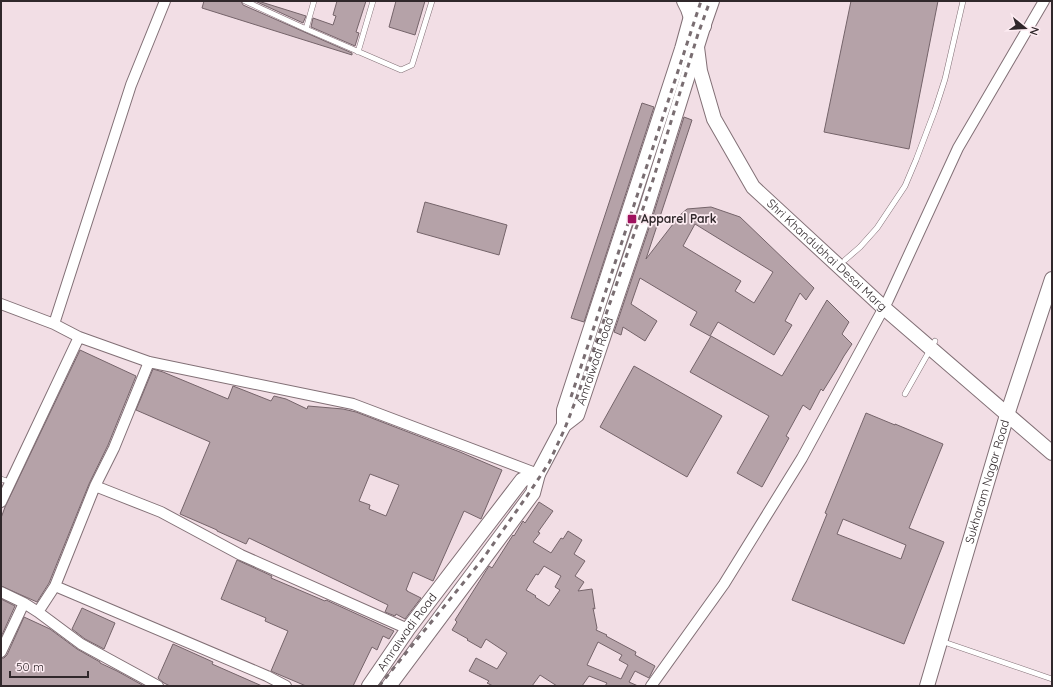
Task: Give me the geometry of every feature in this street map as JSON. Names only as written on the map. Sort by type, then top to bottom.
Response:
[{"type":"main road","name":"Shri Khandubhai Desai Marg","points":[[684,1],[697,21],[721,115],[760,180],[845,260],[886,304]]},
{"type":"main road","points":[[697,1],[697,21]]},
{"type":"main road","points":[[564,425],[564,410],[680,56],[697,21],[712,1]]},
{"type":"main road","name":"Shri Khandubhai Desai Marg","points":[[697,21],[697,47],[700,71],[714,119],[753,186],[933,345],[1009,410],[1052,444]]},
{"type":"main road","name":"Amraiwadi Road","points":[[369,686],[408,629],[522,480],[538,474],[564,425],[577,415],[643,219],[697,47]]},
{"type":"main road","name":"Sukharam Nagar Road","points":[[927,686],[1009,410],[1052,279]]},
{"type":"main road","name":"Shri Khandubhai Desai Marg","points":[[1009,410],[1052,453]]},
{"type":"main road","points":[[389,686],[533,493],[538,474]]},
{"type":"street","points":[[54,324],[131,85],[165,1]]},
{"type":"street","points":[[651,686],[724,584],[802,458],[886,304],[958,148],[1044,1]]},
{"type":"street","points":[[1,304],[54,324],[79,337],[149,362],[354,404],[538,474]]},
{"type":"street","points":[[1,502],[6,481],[79,337]]},
{"type":"street","points":[[38,612],[55,586],[95,486],[114,448],[149,362]]},
{"type":"street","points":[[95,486],[161,512],[241,555],[408,629]]},
{"type":"street","points":[[55,586],[260,673],[286,686]]},
{"type":"street","points":[[1,592],[24,603],[81,644],[153,685]]},
{"type":"street","points":[[1,652],[24,603]]},
{"type":"lane","points":[[245,1],[401,70],[412,65],[432,1]]},
{"type":"lane","points":[[306,29],[314,1]]},
{"type":"lane","points":[[358,52],[373,1]]},
{"type":"lane","points":[[845,260],[860,247],[877,228],[905,186],[919,153],[945,79],[963,1]]},
{"type":"lane","points":[[905,394],[933,345]]},
{"type":"lane","points":[[940,640],[1052,679]]},
{"type":"building","points":[[204,1],[241,1],[243,5],[352,53],[352,55],[202,8]]},
{"type":"building","points":[[255,1],[258,1],[306,16],[303,23]]},
{"type":"building","points":[[337,1],[366,1],[356,32],[359,33],[355,46],[311,27],[313,18],[333,25],[336,16],[333,15]]},
{"type":"building","points":[[396,1],[425,1],[415,35],[389,27]]},
{"type":"building","points":[[851,1],[938,1],[909,149],[824,132]]},
{"type":"building","points":[[642,103],[654,107],[584,322],[571,318]]},
{"type":"building","points":[[684,117],[692,120],[646,259],[680,215],[687,209],[711,207],[740,217],[814,288],[806,300],[800,293],[785,321],[792,325],[774,355],[718,322],[710,336],[690,325],[697,312],[640,278],[631,304],[657,321],[645,341],[623,327],[621,335],[614,332]],"holes":[[[695,224],[773,272],[754,303],[735,291],[741,281],[683,246]]]},
{"type":"building","points":[[425,202],[507,225],[499,255],[417,232]]},
{"type":"building","points":[[827,300],[849,322],[842,334],[852,344],[823,391],[821,389],[810,410],[803,405],[786,436],[789,438],[762,487],[737,473],[769,416],[690,372],[711,336],[782,376]]},
{"type":"building","points":[[80,350],[136,376],[108,445],[89,484],[49,583],[37,602],[1,586],[1,518]]},
{"type":"building","points":[[634,366],[722,416],[687,477],[600,427]]},
{"type":"building","points":[[153,369],[228,399],[233,386],[271,401],[274,396],[286,399],[307,409],[308,406],[343,409],[356,412],[460,452],[502,470],[481,519],[464,511],[433,581],[413,572],[406,590],[421,598],[405,619],[396,614],[395,616],[385,612],[388,605],[249,538],[246,544],[180,514],[210,442],[136,410]],"holes":[[[370,474],[399,485],[386,516],[369,509],[370,505],[359,501]]]},
{"type":"building","points":[[866,413],[943,444],[909,528],[944,542],[904,644],[792,600],[827,514],[825,513]],"holes":[[[843,519],[906,545],[901,559],[837,534]]]},
{"type":"building","points":[[539,502],[553,511],[538,532],[540,533],[533,542],[551,553],[561,538],[563,539],[568,531],[582,540],[574,554],[585,561],[575,576],[584,582],[578,591],[592,589],[596,630],[636,652],[635,655],[655,666],[649,678],[635,671],[629,682],[638,686],[605,686],[607,683],[589,676],[582,686],[557,686],[540,675],[532,686],[493,686],[487,683],[489,681],[469,671],[476,658],[497,669],[507,653],[486,639],[481,648],[467,640],[468,639],[452,630],[457,622],[455,620],[489,566],[492,568],[523,521],[525,523]],"holes":[[[544,566],[561,576],[555,587],[560,590],[549,606],[526,590],[536,574],[538,575]],[[598,642],[622,655],[619,660],[628,665],[621,679],[587,665]]]},
{"type":"building","points":[[237,560],[272,576],[271,578],[325,601],[326,600],[394,631],[389,639],[383,636],[377,650],[372,647],[353,686],[306,686],[273,672],[271,671],[288,631],[265,621],[266,618],[221,599]]},
{"type":"building","points":[[1,599],[15,606],[1,637]]},
{"type":"building","points":[[82,608],[115,623],[104,649],[85,639],[72,629]]},
{"type":"building","points":[[24,617],[50,629],[77,649],[100,663],[144,686],[1,686],[1,658],[4,658],[7,655]]},
{"type":"building","points":[[173,644],[213,662],[212,664],[262,686],[170,686],[158,678]]},
{"type":"railway","points":[[571,397],[701,1]]},
{"type":"railway","points":[[379,686],[482,560],[549,463],[577,397],[653,180],[698,34],[710,1]]},
{"type":"place","name":"Apparel Park","points":[[632,219]]}]
